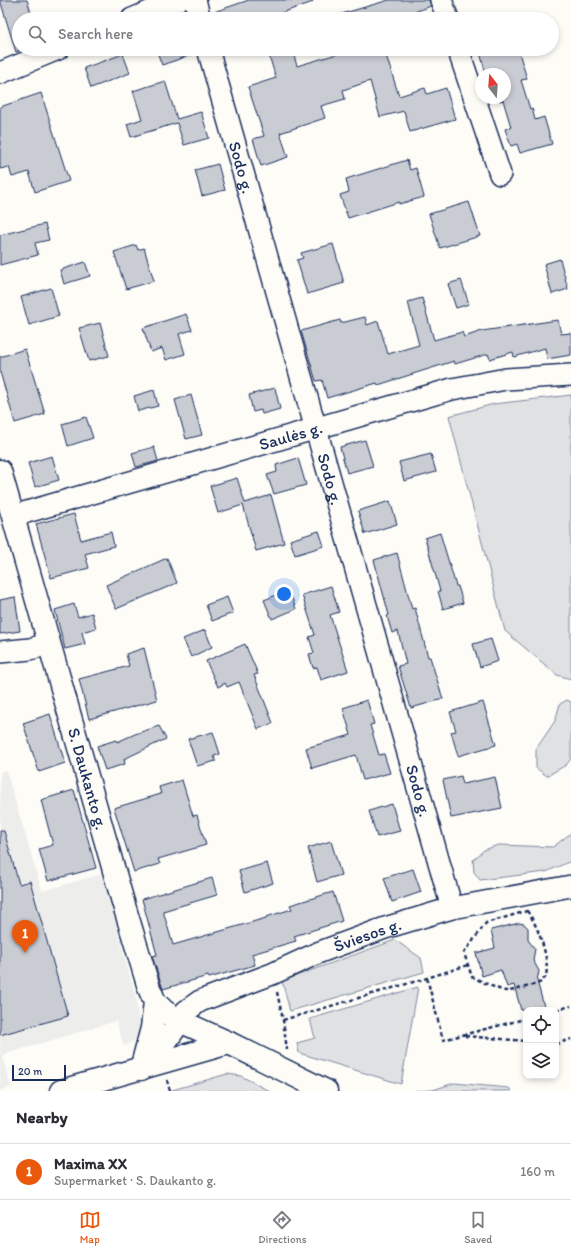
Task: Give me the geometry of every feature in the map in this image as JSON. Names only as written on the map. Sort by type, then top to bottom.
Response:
[{"type":"main road","name":"S. Daukanto g.","points":[[0,471],[149,988],[155,1002],[164,1011],[180,1021],[229,1043],[326,1091]]},
{"type":"main road","points":[[141,1069],[152,1028],[155,1002]]},
{"type":"main road","points":[[141,1069],[161,1048],[180,1021]]},
{"type":"main road","points":[[61,1091],[229,1043]]},
{"type":"street","points":[[149,12],[178,0]]},
{"type":"street","points":[[195,0],[198,12]]},
{"type":"street","points":[[441,0],[445,12]]},
{"type":"street","points":[[0,73],[41,56]]},
{"type":"street","name":"Sodo g.","points":[[210,56],[452,908]]},
{"type":"street","points":[[460,56],[500,174]]},
{"type":"street","name":"Saulės g.","points":[[13,516],[452,389],[506,379],[571,375]]},
{"type":"street","points":[[0,652],[30,649],[49,644]]},
{"type":"street","name":"Šviesos g.","points":[[180,1021],[186,1011],[200,1001],[272,974],[320,952],[385,928],[452,908],[571,886]]},
{"type":"path","points":[[527,911],[531,916],[540,936],[545,954],[547,969],[545,977],[541,982],[508,992],[472,977],[468,965],[464,953],[486,923],[527,911]]},
{"type":"path","points":[[283,1020],[468,965]]},
{"type":"path","points":[[272,974],[283,1020],[290,1074]]},
{"type":"path","points":[[427,978],[443,1040],[523,1019]]},
{"type":"path","points":[[559,1009],[571,1006]]},
{"type":"path","points":[[463,1035],[523,1041]]},
{"type":"path","points":[[559,1043],[571,1039]]},
{"type":"shaded area","points":[[571,395],[571,679],[557,675],[505,631],[449,416],[494,404]]},
{"type":"shaded area","points":[[567,700],[571,702],[571,759],[566,765],[547,776],[536,768],[536,749],[555,721],[560,704]]},
{"type":"shaded area","points":[[6,770],[42,891],[102,874],[136,998],[140,1028],[135,1040],[124,1046],[116,1021],[2,1055],[11,1087],[0,1091],[0,772]]},
{"type":"shaded area","points":[[571,833],[571,861],[546,872],[480,880],[474,872],[473,860],[484,850],[498,845],[553,847]]},
{"type":"shaded area","points":[[395,940],[421,958],[424,972],[290,1011],[282,981]]},
{"type":"shaded area","points":[[418,987],[401,1084],[299,1053],[297,1043],[315,1038],[310,1019]]},
{"type":"shaded area","points":[[227,1074],[241,1076],[269,1091],[169,1091]]},
{"type":"shaded area","points":[[454,1083],[509,1088],[512,1091],[415,1091],[433,1090]]},
{"type":"building","points":[[0,0],[27,0],[31,12],[12,12],[12,39]]},
{"type":"building","points":[[249,0],[312,0],[313,2],[284,12],[214,12]]},
{"type":"building","points":[[389,0],[429,0],[431,6],[414,12],[348,12]]},
{"type":"building","points":[[117,56],[124,56],[130,73],[91,88],[84,68]]},
{"type":"building","points":[[159,56],[188,56],[162,65]]},
{"type":"building","points":[[269,56],[294,56],[297,66],[330,56],[386,56],[399,96],[425,88],[427,94],[446,88],[455,119],[410,132],[404,111],[380,117],[370,81],[343,90],[345,99],[321,106],[325,118],[280,133],[288,157],[261,166],[253,139],[264,136],[248,87],[276,78]]},
{"type":"building","points":[[481,56],[520,56],[527,79],[521,80],[530,109],[532,108],[535,120],[544,117],[552,144],[520,153],[517,144],[511,146],[505,129],[511,127],[504,104],[511,104],[511,68],[484,68]]},
{"type":"building","points":[[165,81],[177,119],[201,112],[209,138],[184,145],[177,123],[131,137],[127,124],[142,119],[133,91]]},
{"type":"building","points":[[41,93],[69,181],[35,192],[29,172],[12,177],[9,167],[0,169],[0,107]]},
{"type":"building","points":[[407,160],[410,170],[416,168],[424,197],[399,204],[399,202],[348,218],[340,195],[349,192],[346,179]]},
{"type":"building","points":[[218,164],[225,190],[202,196],[195,170]]},
{"type":"building","points":[[469,202],[480,236],[440,248],[429,214]]},
{"type":"building","points":[[45,224],[49,240],[35,243],[38,255],[0,265],[0,235]]},
{"type":"building","points":[[333,244],[344,283],[307,294],[297,260],[303,258],[301,253]]},
{"type":"building","points":[[136,245],[138,250],[144,248],[154,281],[126,289],[114,252]]},
{"type":"building","points":[[560,259],[568,289],[552,294],[544,264]]},
{"type":"building","points":[[85,262],[90,276],[64,284],[60,270]]},
{"type":"building","points":[[461,280],[469,304],[456,308],[448,284]]},
{"type":"building","points":[[51,288],[59,316],[29,325],[21,297]]},
{"type":"building","points":[[422,298],[434,340],[462,332],[464,337],[482,331],[558,320],[561,334],[571,333],[571,355],[547,359],[545,348],[514,357],[513,352],[490,359],[488,354],[455,364],[454,361],[378,385],[377,383],[327,398],[322,380],[316,381],[301,331],[340,320],[341,323],[365,317],[367,325],[378,321],[388,354],[419,345],[408,302]]},
{"type":"building","points":[[186,314],[192,330],[179,334],[185,354],[166,360],[162,348],[151,352],[143,328]]},
{"type":"building","points":[[100,323],[109,356],[89,361],[79,328]]},
{"type":"building","points":[[25,349],[45,414],[15,423],[0,372],[0,357]]},
{"type":"building","points":[[275,388],[280,409],[262,414],[261,410],[253,412],[249,395]]},
{"type":"building","points":[[154,390],[158,406],[138,411],[134,396]]},
{"type":"building","points":[[191,395],[202,435],[186,439],[175,400]]},
{"type":"building","points":[[86,417],[93,438],[68,446],[62,424]]},
{"type":"building","points":[[365,440],[373,466],[347,473],[340,447]]},
{"type":"building","points":[[154,447],[158,461],[136,467],[132,453]]},
{"type":"building","points":[[431,454],[436,472],[404,481],[399,462]]},
{"type":"building","points":[[52,456],[59,480],[35,487],[28,463]]},
{"type":"building","points":[[298,458],[306,485],[274,494],[267,475],[277,472],[276,465]]},
{"type":"building","points":[[237,478],[245,503],[271,495],[284,543],[256,551],[243,505],[218,513],[210,486]]},
{"type":"building","points":[[390,501],[397,524],[365,534],[358,511]]},
{"type":"building","points":[[74,514],[81,540],[111,532],[114,546],[85,554],[89,568],[51,578],[36,524]]},
{"type":"building","points":[[319,531],[324,546],[295,555],[290,540]]},
{"type":"building","points":[[440,533],[456,586],[458,586],[463,603],[443,609],[438,591],[440,591],[425,538]]},
{"type":"building","points":[[397,553],[412,609],[415,608],[428,657],[430,657],[443,699],[411,708],[398,666],[406,664],[398,631],[392,633],[387,616],[389,615],[374,560]]},
{"type":"building","points":[[167,558],[177,583],[116,609],[106,585]]},
{"type":"building","points":[[331,586],[339,612],[330,615],[348,671],[321,680],[317,667],[313,668],[309,654],[314,653],[309,637],[315,635],[302,595]]},
{"type":"building","points":[[289,590],[296,609],[272,619],[264,600]]},
{"type":"building","points":[[15,597],[20,631],[0,634],[0,600]]},
{"type":"building","points":[[227,597],[233,613],[212,621],[206,605]]},
{"type":"building","points":[[74,604],[78,617],[92,613],[96,628],[82,632],[85,644],[65,649],[55,610]]},
{"type":"building","points":[[205,630],[212,647],[191,657],[183,639]]},
{"type":"building","points":[[491,639],[498,661],[480,667],[473,644]]},
{"type":"building","points":[[245,644],[258,674],[254,675],[273,723],[258,729],[239,682],[227,687],[225,683],[218,687],[206,661]]},
{"type":"building","points":[[144,648],[157,700],[89,719],[79,679],[129,666],[126,654]]},
{"type":"building","points":[[367,700],[374,724],[370,725],[379,755],[384,754],[390,773],[363,780],[356,755],[312,768],[306,748],[351,735],[343,708]]},
{"type":"building","points":[[483,702],[496,745],[458,756],[451,732],[456,731],[450,712]]},
{"type":"building","points":[[50,714],[65,763],[39,772],[23,723]]},
{"type":"building","points":[[159,726],[166,739],[124,759],[125,764],[105,770],[97,746],[116,740],[117,742]]},
{"type":"building","points":[[213,732],[220,754],[214,756],[216,761],[197,766],[188,739]]},
{"type":"building","points":[[461,776],[463,784],[495,777],[502,808],[451,818],[443,780]]},
{"type":"building","points":[[182,780],[193,816],[197,815],[206,845],[158,859],[160,864],[134,872],[114,808],[161,794],[159,787]]},
{"type":"building","points":[[74,790],[96,868],[48,881],[39,849],[53,845],[41,800]]},
{"type":"building","points":[[392,804],[400,831],[377,837],[369,811]]},
{"type":"building","points":[[0,831],[4,831],[19,884],[30,881],[68,1016],[0,1035]]},
{"type":"building","points":[[331,841],[341,875],[317,882],[308,848]]},
{"type":"building","points":[[267,863],[273,883],[245,892],[239,871]]},
{"type":"building","points":[[413,869],[421,892],[392,902],[384,878]]},
{"type":"building","points":[[212,878],[217,895],[163,911],[173,945],[266,918],[292,909],[290,905],[333,892],[342,921],[294,936],[296,941],[252,954],[255,965],[209,978],[208,976],[163,989],[152,956],[157,955],[142,899]]},
{"type":"building","points":[[519,923],[524,924],[528,928],[528,940],[535,949],[533,960],[539,971],[537,981],[544,1007],[523,1007],[523,1010],[521,1010],[514,985],[507,987],[501,970],[482,976],[476,953],[495,948],[491,930]]},
{"type":"place","name":"Maxima XX","points":[[25,953]]}]
